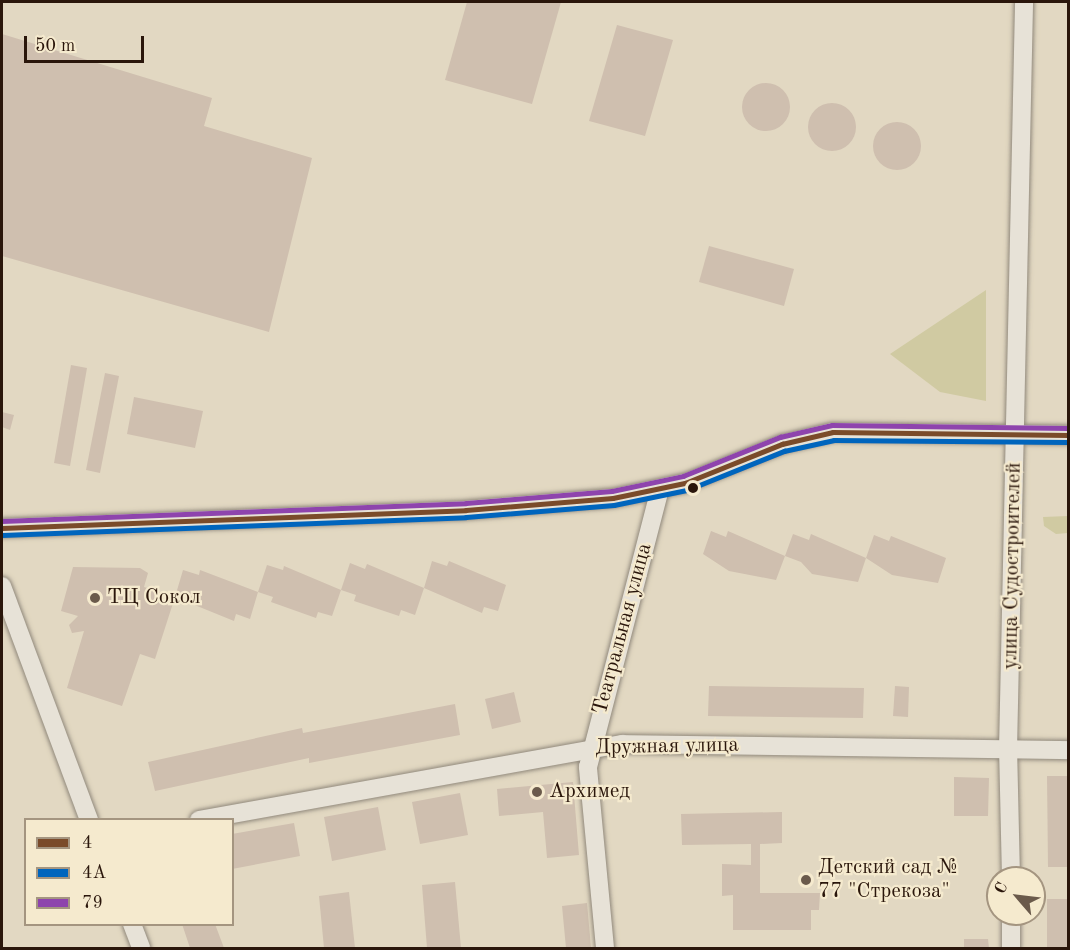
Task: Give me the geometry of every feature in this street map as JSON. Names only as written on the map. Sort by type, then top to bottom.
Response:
[{"type":"street","name":"улица Судостроителей","points":[[1011,866],[1008,750],[1024,2]]},
{"type":"street","points":[[2,528],[496,509],[660,489],[810,435],[1068,435]]},
{"type":"street","name":"Театральная улица","points":[[605,948],[588,767],[591,748],[660,489]]},
{"type":"street","points":[[2,586],[89,818]]},
{"type":"street","name":"Дружная улица","points":[[205,818],[622,744],[1068,750]]},
{"type":"street","points":[[133,926],[141,948]]},
{"type":"street","points":[[1011,926],[1011,948]]},
{"type":"shaded area","points":[[986,290],[986,401],[940,392],[890,354]]},
{"type":"shaded area","points":[[1068,516],[1068,533],[1056,534],[1044,526],[1043,517]]},
{"type":"building","points":[[467,2],[561,2],[532,104],[445,80]]},
{"type":"building","points":[[617,25],[673,40],[645,136],[589,121]]},
{"type":"building","points":[[2,34],[212,98],[204,126],[312,158],[269,332],[2,256]]},
{"type":"building","points":[[766,83],[783,90],[790,107],[783,124],[766,131],[749,124],[742,107],[749,90]]},
{"type":"building","points":[[832,103],[849,110],[856,127],[849,144],[832,151],[815,144],[808,127],[815,110]]},
{"type":"building","points":[[897,122],[914,129],[921,146],[914,163],[897,170],[880,163],[873,146],[880,129]]},
{"type":"building","points":[[709,246],[794,269],[784,306],[699,282]]},
{"type":"building","points":[[71,365],[87,368],[70,466],[54,463]]},
{"type":"building","points":[[105,373],[119,376],[100,473],[86,470]]},
{"type":"building","points":[[134,397],[203,411],[195,448],[127,434]]},
{"type":"building","points":[[2,412],[14,415],[10,430],[2,427]]},
{"type":"building","points":[[711,531],[726,537],[728,531],[785,556],[776,580],[729,571],[703,554]]},
{"type":"building","points":[[793,534],[809,540],[811,534],[866,558],[858,582],[812,574],[801,562],[785,556]]},
{"type":"building","points":[[874,535],[889,541],[891,536],[946,558],[938,583],[892,575],[866,558]]},
{"type":"building","points":[[432,561],[447,566],[449,561],[506,585],[498,611],[484,607],[482,613],[424,588]]},
{"type":"building","points":[[350,563],[365,569],[367,564],[424,588],[415,615],[401,610],[399,616],[354,601],[356,595],[341,590]]},
{"type":"building","points":[[267,565],[283,570],[284,566],[341,590],[332,616],[318,612],[316,618],[271,602],[273,597],[258,592]]},
{"type":"building","points":[[73,567],[140,568],[148,573],[144,587],[175,597],[155,659],[140,654],[122,706],[67,688],[84,631],[72,633],[69,625],[78,616],[61,611]]},
{"type":"building","points":[[183,570],[199,575],[200,570],[258,592],[250,619],[236,614],[234,621],[175,597]]},
{"type":"building","points":[[709,686],[864,688],[863,718],[708,716]]},
{"type":"building","points":[[895,686],[909,687],[908,717],[893,716]]},
{"type":"building","points":[[514,692],[521,722],[492,729],[485,699]]},
{"type":"building","points":[[455,704],[460,735],[309,763],[309,758],[155,791],[148,762],[302,728],[303,733]]},
{"type":"building","points":[[1047,776],[1068,776],[1068,867],[1048,867]]},
{"type":"building","points":[[954,777],[989,778],[988,816],[954,816]]},
{"type":"building","points":[[573,782],[579,855],[547,858],[543,812],[499,816],[497,789]]},
{"type":"building","points":[[460,793],[468,835],[420,844],[412,802]]},
{"type":"building","points":[[378,807],[386,850],[332,861],[324,817]]},
{"type":"building","points":[[782,812],[782,843],[760,844],[760,893],[820,893],[819,910],[811,910],[811,930],[733,930],[733,895],[722,896],[722,864],[751,865],[751,844],[682,845],[681,814]]},
{"type":"building","points":[[294,823],[300,856],[234,869],[234,834]]},
{"type":"building","points":[[455,882],[461,948],[427,948],[422,885]]},
{"type":"building","points":[[349,892],[355,948],[324,948],[319,896]]},
{"type":"building","points":[[1047,899],[1068,899],[1068,948],[1047,948]]},
{"type":"building","points":[[587,903],[591,948],[566,948],[562,906]]},
{"type":"building","points":[[183,926],[216,926],[224,948],[190,948]]},
{"type":"building","points":[[964,939],[988,939],[989,948],[964,948]]},
{"type":"transit line","name":"79","points":[[2,521],[466,503],[612,491],[683,476],[780,437],[832,425],[1068,428]]},
{"type":"transit line","name":"4","points":[[2,528],[466,510],[613,498],[685,483],[782,444],[833,432],[1068,435]]},
{"type":"transit line","name":"4А","points":[[2,535],[466,517],[614,505],[687,490],[784,451],[834,440],[1068,442]]},
{"type":"place","name":"ТЦ Сокол","points":[[95,598]]},
{"type":"place","name":"Архимед","points":[[537,792]]},
{"type":"place","name":"Детский сад № 77 \"Стрекоза\"","points":[[806,880]]}]
